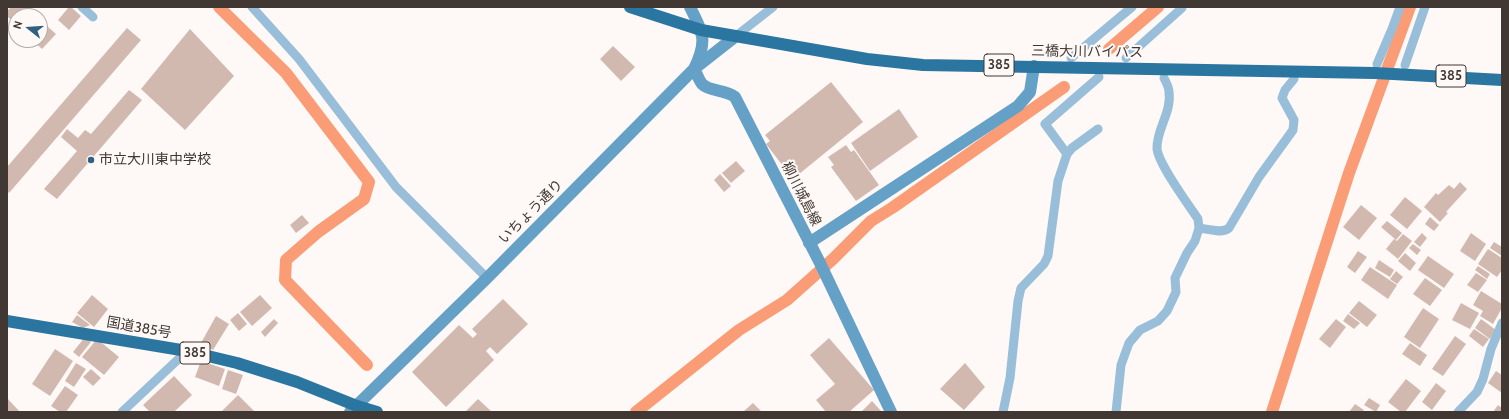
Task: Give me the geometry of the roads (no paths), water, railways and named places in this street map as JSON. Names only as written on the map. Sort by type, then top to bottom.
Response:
[{"type":"highway","name":"三橋大川バイパス","points":[[630,7],[701,30],[867,60],[923,65],[1376,68],[1402,69],[1502,80]]},
{"type":"highway","name":"国道385号","points":[[7,321],[187,351],[237,363],[297,382],[354,409],[377,412]]},
{"type":"street","points":[[82,7],[93,17]]},
{"type":"street","points":[[252,7],[299,59],[396,187],[487,278]]},
{"type":"street","points":[[690,7],[701,30],[702,54],[694,69]]},
{"type":"street","points":[[736,36],[773,7]]},
{"type":"street","points":[[1071,58],[1132,7]]},
{"type":"street","points":[[1126,58],[1182,7]]},
{"type":"street","points":[[1376,68],[1400,7]]},
{"type":"street","points":[[1402,69],[1425,7]]},
{"type":"street","name":"いちょう通り","points":[[354,409],[487,278],[694,69],[736,36]]},
{"type":"street","points":[[809,243],[1018,106],[1030,92],[1034,66]]},
{"type":"street","name":"柳川城島線","points":[[694,69],[701,83],[706,87],[730,93],[735,97],[825,274],[891,412]]},
{"type":"street","points":[[1067,154],[1045,124],[1099,77]]},
{"type":"street","points":[[1116,412],[1121,365],[1129,343],[1140,330],[1158,321],[1167,311],[1176,292],[1175,278],[1195,240],[1199,228],[1198,219],[1161,162],[1157,150],[1158,137],[1168,106],[1169,92],[1164,78]]},
{"type":"street","points":[[1199,228],[1222,231],[1229,228],[1259,177],[1289,136],[1294,125],[1294,120],[1282,98],[1285,90],[1294,80]]},
{"type":"street","points":[[1003,412],[1010,378],[1018,301],[1022,288],[1044,264],[1048,256],[1058,180],[1067,154],[1072,148],[1098,129]]},
{"type":"street","points":[[1458,412],[1477,392],[1483,379],[1490,349],[1502,323]]},
{"type":"street","points":[[122,412],[187,351]]},
{"type":"waterway","points":[[219,7],[286,73],[369,182],[364,199],[318,232],[286,260],[285,280],[367,365]]},
{"type":"waterway","points":[[1109,49],[1158,7]]},
{"type":"waterway","points":[[1272,412],[1349,173],[1410,7]]},
{"type":"waterway","points":[[636,412],[739,330],[787,300],[833,259],[871,221],[892,208],[1064,87]]},
{"type":"place","name":"市立大川東中学校","points":[[91,160]]}]
